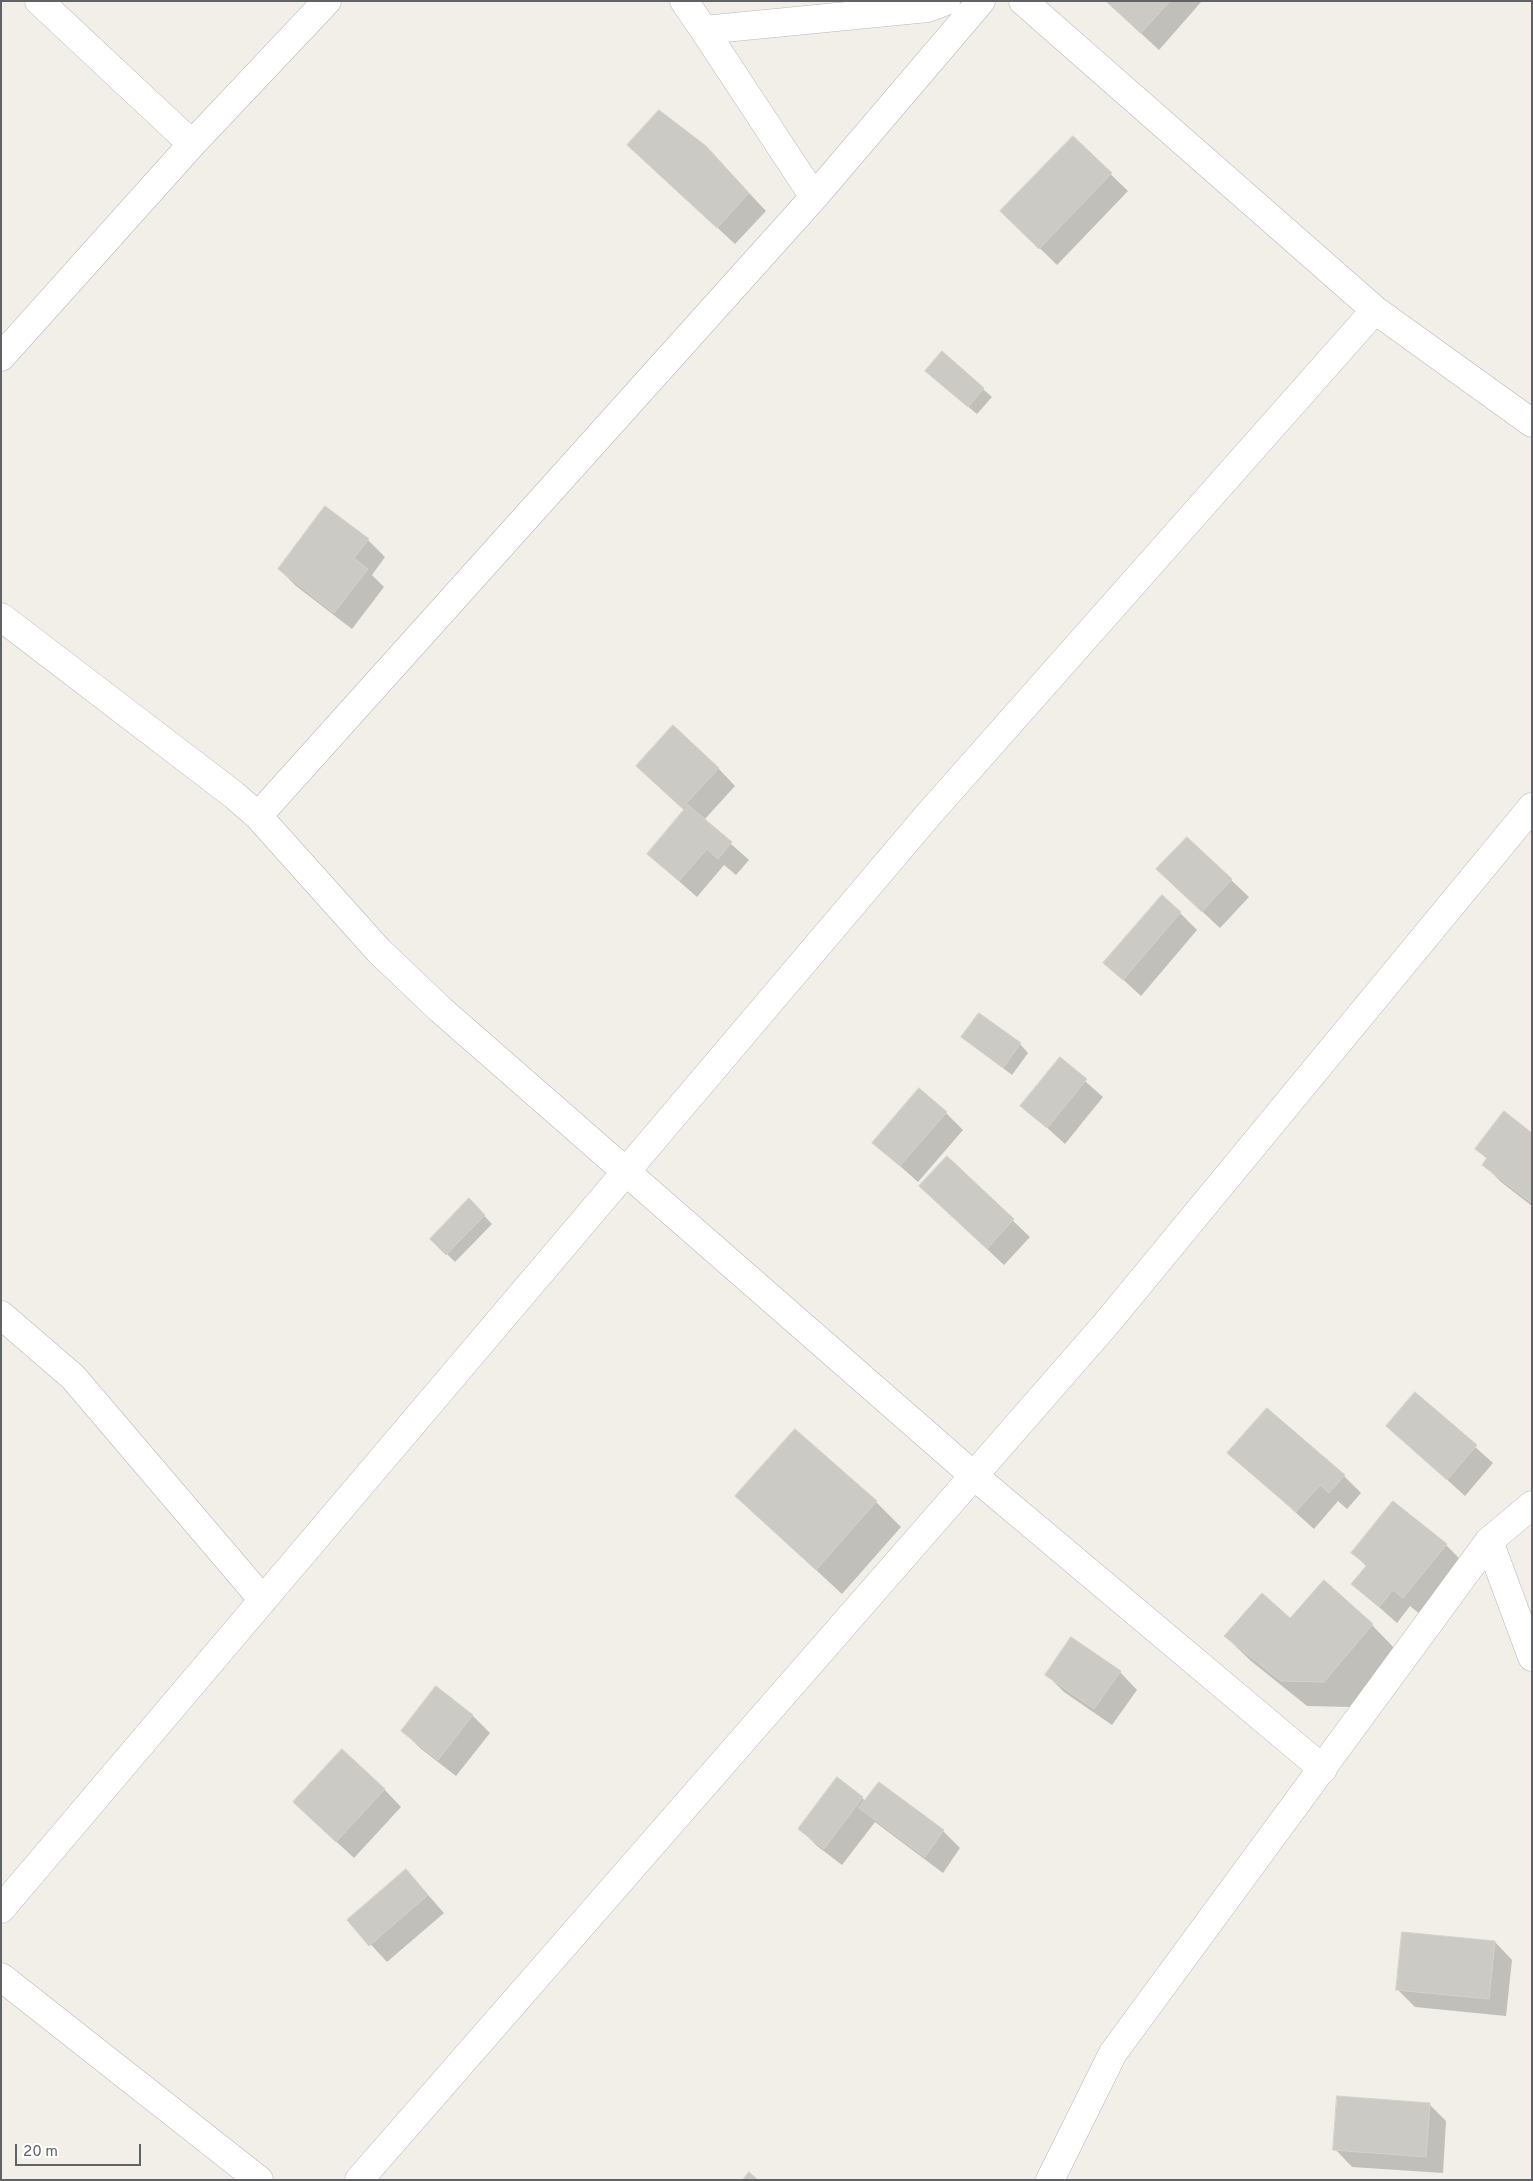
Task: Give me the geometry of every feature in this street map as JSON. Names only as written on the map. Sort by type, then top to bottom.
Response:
[{"type":"street","points":[[39,1],[192,144]]},
{"type":"street","points":[[1,357],[192,144],[327,1]]},
{"type":"street","points":[[684,1],[814,197]]},
{"type":"street","points":[[704,30],[928,8],[946,1]]},
{"type":"street","points":[[258,816],[814,197],[981,1]]},
{"type":"street","points":[[1023,1],[1375,310],[1532,423]]},
{"type":"street","points":[[1,1909],[929,814],[1375,310]]},
{"type":"street","points":[[1,617],[234,794],[258,816],[386,957],[441,1010],[973,1474],[1323,1769]]},
{"type":"street","points":[[358,2180],[1106,1324],[1532,807]]},
{"type":"street","points":[[1,1315],[73,1376],[263,1600]]},
{"type":"street","points":[[1050,2180],[1112,2053],[1323,1769],[1489,1541],[1532,1505]]},
{"type":"street","points":[[1489,1541],[1532,1656]]},
{"type":"street","points":[[1,1977],[259,2180]]},
{"type":"building","points":[[1106,1],[1170,1],[1141,33]]},
{"type":"building","points":[[659,110],[706,146],[749,193],[717,228],[627,145]]},
{"type":"building","points":[[1073,136],[1112,173],[1039,249],[1000,211]]},
{"type":"building","points":[[942,351],[984,388],[968,407],[925,371]]},
{"type":"building","points":[[325,506],[369,539],[354,558],[368,569],[334,613],[278,569]]},
{"type":"building","points":[[673,725],[719,768],[682,808],[636,766]]},
{"type":"building","points":[[688,805],[732,842],[718,859],[707,849],[679,881],[647,854]]},
{"type":"building","points":[[1187,837],[1232,879],[1202,912],[1156,869]]},
{"type":"building","points":[[1162,895],[1181,912],[1123,980],[1103,963]]},
{"type":"building","points":[[979,1013],[1021,1043],[1003,1068],[961,1037]]},
{"type":"building","points":[[1060,1057],[1087,1079],[1047,1128],[1020,1106]]},
{"type":"building","points":[[919,1088],[947,1112],[900,1166],[872,1143]]},
{"type":"building","points":[[1504,1111],[1532,1133],[1532,1203],[1482,1165],[1487,1158],[1475,1149]]},
{"type":"building","points":[[947,1156],[1014,1219],[987,1249],[919,1186]]},
{"type":"building","points":[[469,1198],[485,1215],[446,1255],[430,1239]]},
{"type":"building","points":[[1415,1392],[1477,1445],[1447,1480],[1386,1426]]},
{"type":"building","points":[[1267,1408],[1345,1475],[1329,1493],[1320,1485],[1296,1512],[1227,1453]]},
{"type":"building","points":[[795,1429],[877,1501],[816,1570],[735,1496]]},
{"type":"building","points":[[1393,1501],[1447,1544],[1403,1598],[1393,1590],[1379,1607],[1351,1584],[1367,1565],[1351,1553]]},
{"type":"building","points":[[1324,1580],[1373,1624],[1324,1682],[1281,1681],[1224,1636],[1262,1593],[1290,1618]]},
{"type":"building","points":[[1071,1637],[1121,1671],[1094,1709],[1045,1675]]},
{"type":"building","points":[[436,1686],[473,1715],[438,1760],[401,1731]]},
{"type":"building","points":[[342,1749],[385,1789],[336,1842],[293,1802]]},
{"type":"building","points":[[837,1777],[863,1797],[824,1849],[798,1829]]},
{"type":"building","points":[[879,1782],[944,1830],[925,1857],[859,1808]]},
{"type":"building","points":[[406,1869],[428,1895],[369,1946],[347,1920]]},
{"type":"building","points":[[1402,1932],[1495,1941],[1489,1999],[1396,1990]]},
{"type":"building","points":[[1337,2096],[1430,2103],[1426,2157],[1333,2150]]},
{"type":"building","points":[[749,2172],[758,2180],[743,2180]]}]
